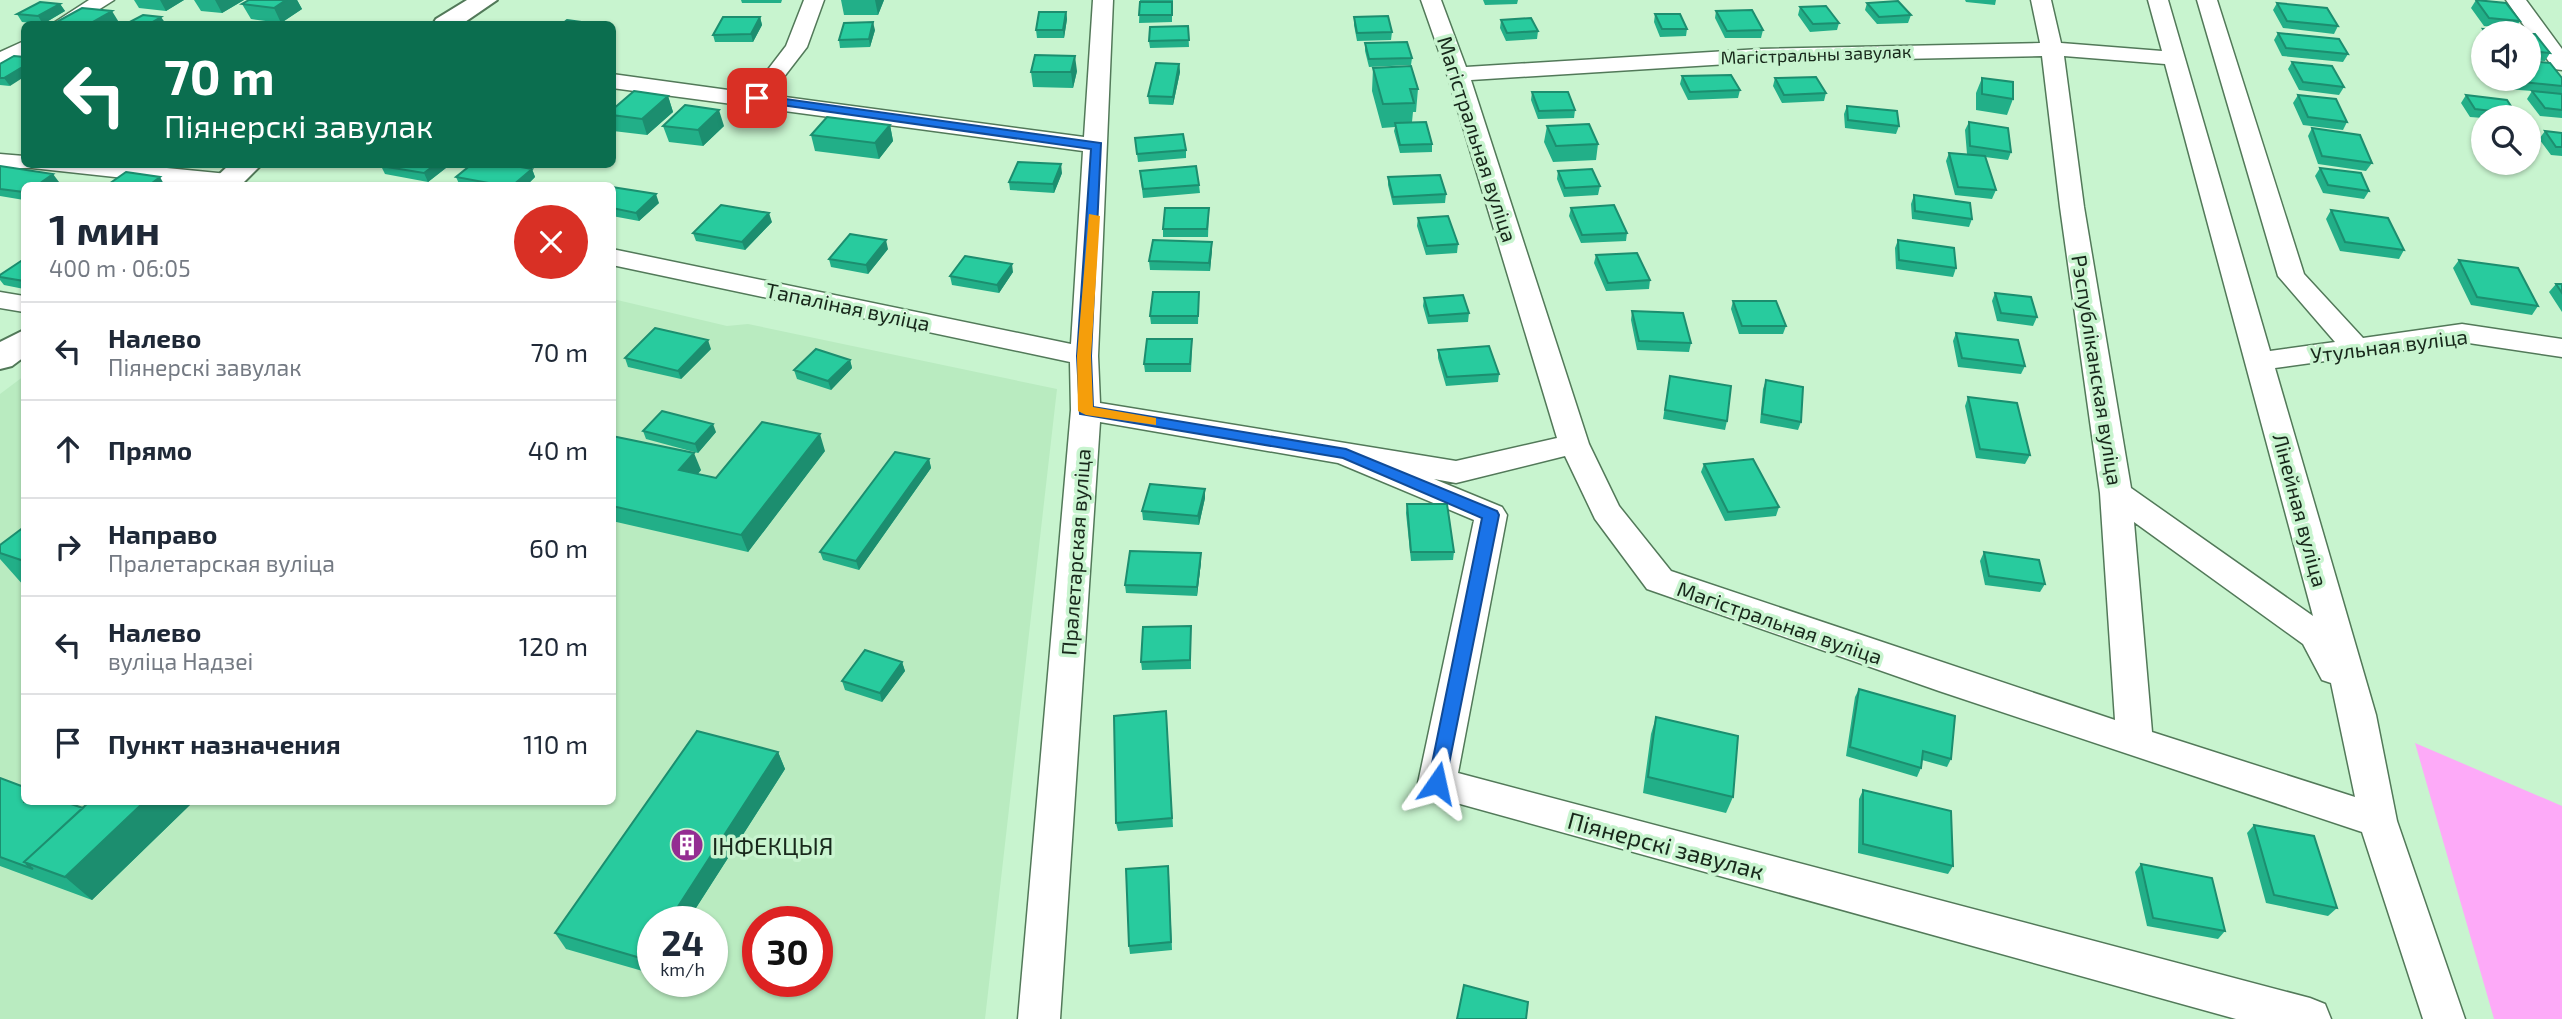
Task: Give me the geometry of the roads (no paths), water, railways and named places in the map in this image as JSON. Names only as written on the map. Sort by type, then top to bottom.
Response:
[{"type":"main road","points":[[450,21],[485,0]]},
{"type":"main road","points":[[0,358],[21,343]]},
{"type":"street","points":[[67,21],[104,0]]},
{"type":"street","points":[[757,98],[796,47],[814,0]]},
{"type":"street","name":"Пралетарская вуліца","points":[[1039,1019],[1086,411],[1084,356],[1103,0]]},
{"type":"street","name":"Магістральная вуліца","points":[[1431,0],[1458,74],[1574,444],[1606,511],[1659,580],[1951,681],[2378,821]]},
{"type":"street","name":"Рэспубліканская вуліца","points":[[2041,0],[2052,49],[2072,206],[2116,493],[2315,635],[2358,715]]},
{"type":"street","name":"Лінейная вуліца","points":[[2158,0],[2358,715],[2378,821],[2444,1019]]},
{"type":"street","points":[[2207,0],[2291,276],[2355,347]]},
{"type":"street","points":[[2516,0],[2562,64]]},
{"type":"street","points":[[0,61],[21,49]]},
{"type":"street","name":"Магістральны завулак","points":[[1458,74],[1814,51],[2052,49],[2122,51],[2174,59]]},
{"type":"street","points":[[616,81],[757,98],[1097,146]]},
{"type":"street","points":[[0,161],[21,163]]},
{"type":"street","points":[[100,168],[233,177]]},
{"type":"street","name":"Тапаліная вуліца","points":[[616,258],[1084,356]]},
{"type":"street","points":[[0,300],[21,304]]},
{"type":"street","name":"Утульная вуліца","points":[[2258,362],[2462,333],[2562,348]]},
{"type":"street","points":[[1086,411],[1456,472],[1574,444]]},
{"type":"street","name":"Піянерскі завулак","points":[[1346,454],[1491,515],[1437,783],[2310,1019]]},
{"type":"street","points":[[2116,493],[2134,739]]},
{"type":"place","name":"ІНФЕКЦЫЯ","points":[[687,845]]}]
